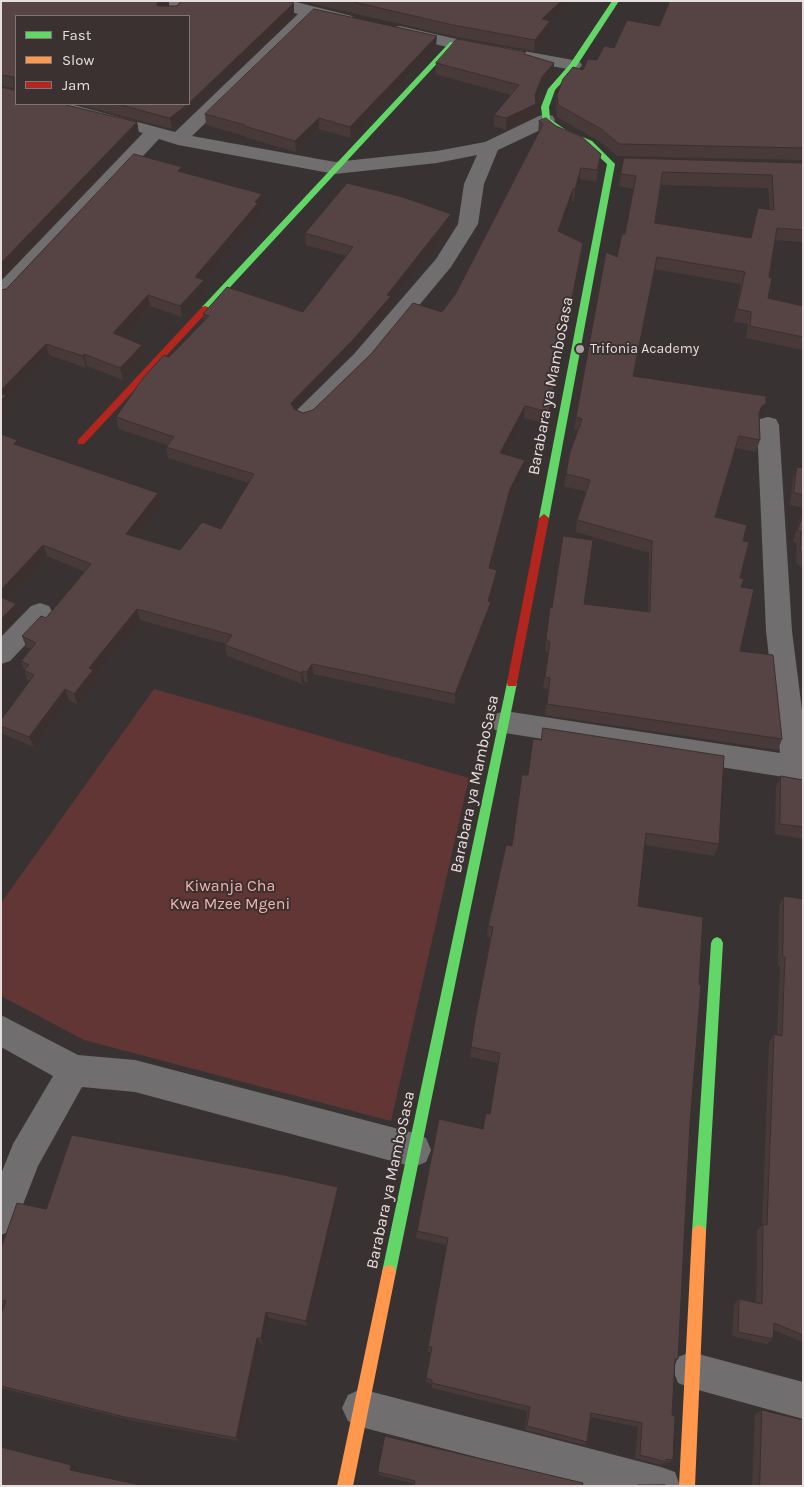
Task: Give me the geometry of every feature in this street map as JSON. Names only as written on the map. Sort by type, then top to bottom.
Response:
[{"type":"street","points":[[169,15],[177,7],[177,1]]},
{"type":"street","points":[[273,1],[310,12],[362,23]]},
{"type":"street","points":[[53,105],[156,131],[178,139],[335,168],[437,158],[490,147],[546,120],[545,107],[552,89],[573,65],[616,1]]},
{"type":"street","points":[[178,139],[310,12]]},
{"type":"street","points":[[379,27],[452,43],[573,65]]},
{"type":"street","points":[[81,442],[452,43]]},
{"type":"street","points":[[120,122],[128,105]]},
{"type":"street","name":"Barabara ya MamboSasa","points":[[345,1486],[620,164],[589,143],[563,132],[546,120]]},
{"type":"street","points":[[1,294],[156,131]]},
{"type":"street","points":[[305,415],[362,359],[444,263],[468,224],[474,184],[490,147]]},
{"type":"street","points":[[505,722],[799,767],[779,631],[768,425]]},
{"type":"street","points":[[1,654],[40,613]]},
{"type":"street","points":[[687,1486],[691,1370],[704,1133],[717,943]]},
{"type":"street","points":[[1,1030],[74,1070],[135,1076],[414,1150]]},
{"type":"street","points":[[1,1218],[25,1156],[74,1070]]},
{"type":"street","points":[[691,1370],[803,1401]]},
{"type":"street","points":[[361,1408],[661,1486]]},
{"type":"green space","name":"Kiwanja Cha Kwa Mzee Mgeni","points":[[154,689],[469,778],[391,1121],[84,1040],[1,996],[1,903]]},
{"type":"building","points":[[1,1],[159,1],[157,6],[177,6],[181,1],[286,1],[294,3],[190,102],[190,15],[15,15],[15,105],[66,105],[137,122],[1,263],[1,87],[14,90],[14,77],[1,75]]},
{"type":"building","points":[[350,1],[561,1],[542,19],[550,21],[535,40],[453,25]]},
{"type":"building","points":[[670,1],[803,1],[803,148],[619,144],[601,129],[558,105],[557,95],[563,79],[573,67],[583,70],[588,59],[597,60],[604,46],[614,48],[627,20],[659,26]]},
{"type":"building","points":[[314,9],[437,36],[350,127],[319,118],[295,141],[205,114]]},
{"type":"building","points":[[457,39],[526,52],[524,54],[554,63],[542,77],[535,95],[536,104],[506,118],[494,115],[519,85],[436,63]]},
{"type":"building","points":[[122,105],[187,105],[170,118]]},
{"type":"building","points":[[546,118],[556,126],[582,137],[601,154],[597,170],[581,168],[575,189],[573,189],[558,231],[583,243],[549,412],[525,406],[500,453],[525,460],[510,489],[489,568],[497,570],[488,601],[491,602],[455,694],[312,664],[307,672],[302,671],[301,673],[225,645],[232,635],[137,609],[89,668],[93,670],[74,694],[65,689],[29,737],[1,726],[1,720],[34,675],[24,670],[29,665],[21,661],[36,643],[22,636],[41,616],[46,618],[91,564],[43,545],[1,590],[1,434],[17,440],[14,444],[158,493],[126,534],[180,550],[202,522],[221,529],[254,474],[166,447],[174,437],[116,417],[143,378],[164,355],[169,357],[209,316],[203,314],[227,287],[303,312],[353,247],[305,233],[347,183],[403,197],[451,214],[387,295],[391,296],[352,341],[291,403],[294,409],[303,413],[313,410],[371,354],[413,303],[442,312],[456,293],[543,124],[539,121]]},
{"type":"building","points":[[134,154],[182,167],[178,171],[262,194],[255,202],[258,203],[195,277],[204,280],[180,306],[148,295],[113,333],[142,345],[120,368],[84,354],[83,356],[46,344],[1,390],[1,290],[6,289]]},
{"type":"building","points":[[624,158],[803,163],[803,230],[777,228],[769,277],[772,278],[768,298],[803,306],[803,337],[750,326],[751,312],[737,309],[745,272],[657,257],[633,376],[766,396],[766,404],[762,406],[759,413],[760,440],[739,436],[715,517],[747,525],[743,541],[749,542],[740,578],[744,579],[741,587],[754,589],[740,651],[773,655],[782,739],[547,704],[550,678],[545,677],[550,642],[546,639],[563,536],[593,540],[584,604],[650,612],[652,541],[577,520],[590,480],[566,474],[570,452],[582,419],[576,417],[606,252],[617,257],[622,234],[625,234],[636,176],[621,174]],"holes":[[[663,172],[772,175],[774,210],[758,208],[751,238],[655,223]]]},
{"type":"building","points":[[1,394],[6,395],[1,401]]},
{"type":"building","points":[[797,467],[803,468],[803,495],[794,493]]},
{"type":"building","points":[[803,512],[803,553],[800,551],[801,531],[798,531]]},
{"type":"building","points":[[1,597],[16,604],[1,619]]},
{"type":"building","points":[[543,728],[724,756],[719,844],[646,833],[638,906],[703,917],[699,985],[701,985],[690,1124],[678,1359],[675,1359],[672,1415],[675,1416],[673,1460],[666,1459],[666,1462],[640,1455],[642,1423],[591,1413],[587,1442],[527,1426],[530,1407],[432,1383],[432,1380],[426,1378],[432,1347],[428,1347],[448,1238],[417,1231],[439,1119],[483,1129],[486,1113],[490,1114],[500,1053],[471,1047],[493,927],[488,926],[506,845],[512,846],[522,775],[528,775],[533,739],[541,740]]},
{"type":"building","points":[[781,776],[803,780],[803,827],[780,824]]},
{"type":"building","points":[[784,896],[803,899],[803,1335],[774,1323],[773,1339],[738,1332],[739,1299],[762,1304],[763,1224],[767,1225],[774,1034],[782,1036],[785,957],[783,957]]},
{"type":"building","points":[[72,1135],[338,1187],[306,1321],[266,1312],[261,1338],[257,1338],[236,1438],[125,1417],[1,1386],[1,1314],[6,1301],[1,1300],[1,1248],[17,1203],[46,1209]]},
{"type":"building","points":[[762,1410],[803,1420],[803,1486],[760,1485]]},
{"type":"building","points":[[385,1436],[583,1483],[582,1486],[414,1486],[415,1481],[378,1472]]},
{"type":"building","points":[[1,1447],[71,1465],[70,1470],[145,1486],[1,1486]]},
{"type":"traffic: fast","points":[[544,518],[611,164],[589,143],[563,132],[546,120],[545,107],[552,89],[573,65],[616,1]]},
{"type":"traffic: fast","points":[[205,309],[452,43]]},
{"type":"traffic: fast","points":[[389,1272],[512,683]]},
{"type":"traffic: fast","points":[[699,1232],[717,943]]},
{"type":"traffic: slow","points":[[687,1486],[699,1232]]},
{"type":"traffic: slow","points":[[345,1486],[389,1272]]},
{"type":"traffic: jam","points":[[81,442],[205,309]]},
{"type":"traffic: jam","points":[[512,683],[544,518]]},
{"type":"place","name":"Trifonia Academy","points":[[580,349]]}]
